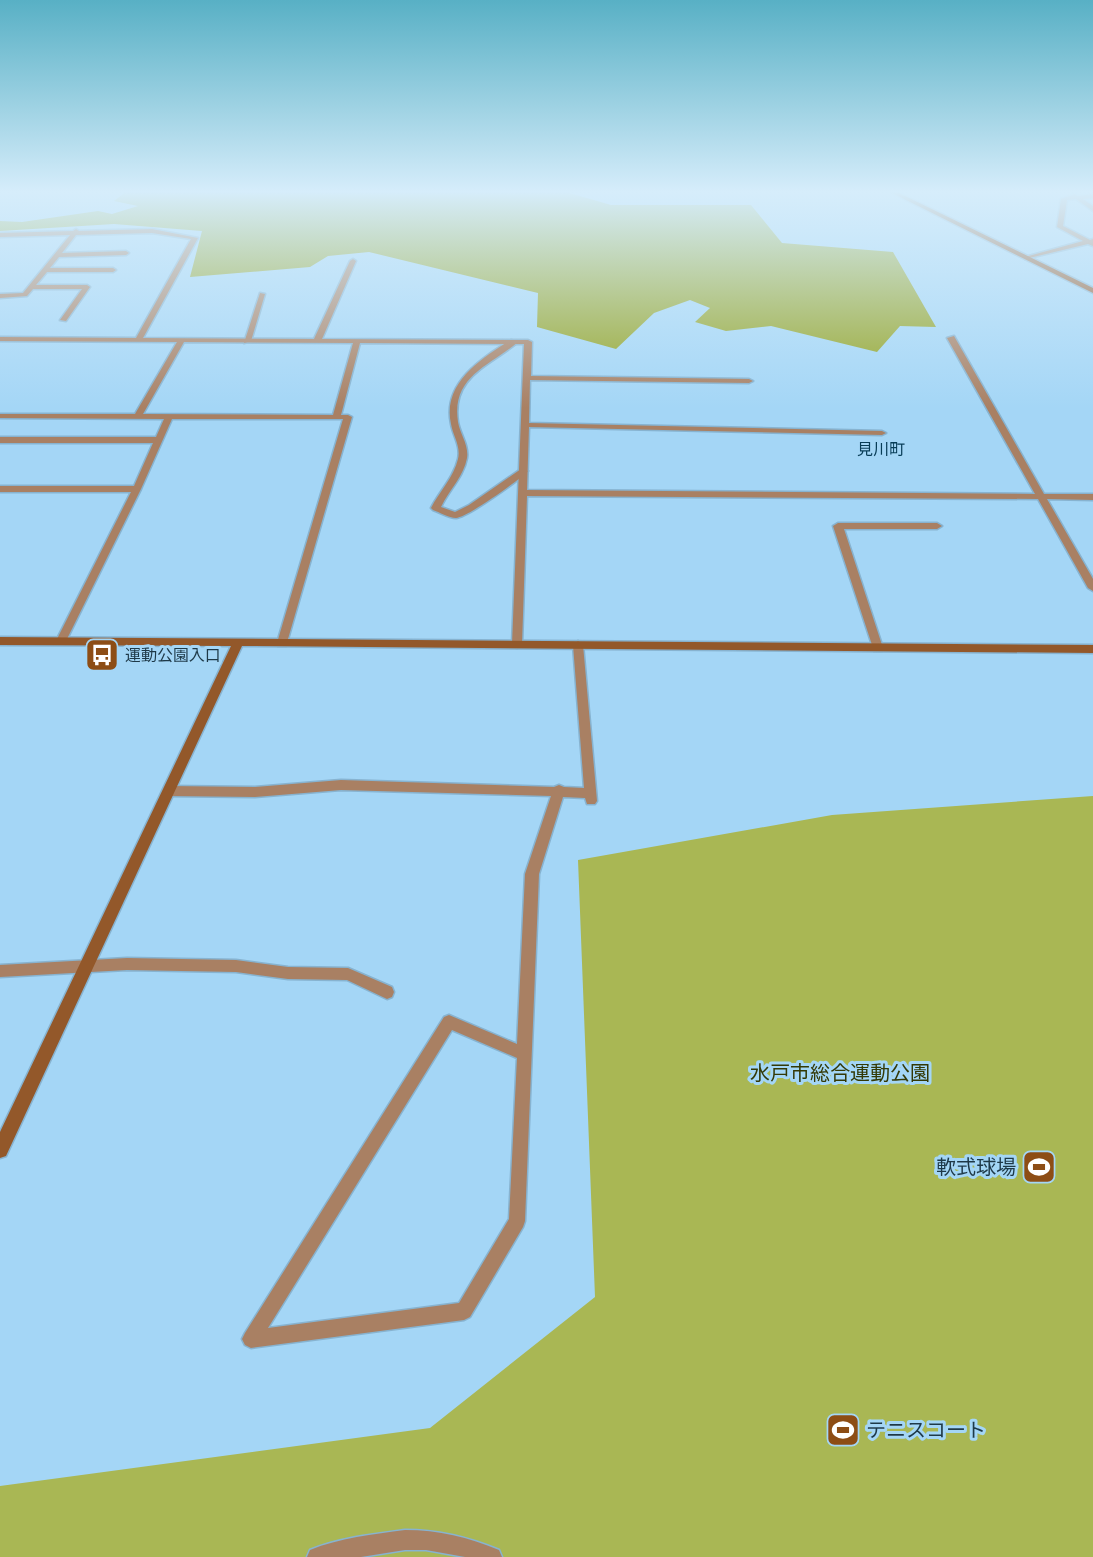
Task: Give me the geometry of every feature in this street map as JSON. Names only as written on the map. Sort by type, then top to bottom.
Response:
[{"type":"street","points":[[0,296],[26,296],[52,263]]},
{"type":"street","points":[[138,340],[181,263]]},
{"type":"street","points":[[317,341],[352,263]]},
{"type":"street","points":[[1036,263],[1093,291]]},
{"type":"street","points":[[46,270],[113,270]]},
{"type":"street","points":[[32,287],[87,287],[64,320]]},
{"type":"street","points":[[247,340],[262,294]]},
{"type":"street","points":[[951,338],[1093,588]]},
{"type":"street","points":[[0,339],[528,342],[529,378],[517,644]]},
{"type":"street","points":[[138,416],[182,340]]},
{"type":"street","points":[[336,417],[357,341]]},
{"type":"street","points":[[514,342],[477,364],[465,377],[454,401],[454,421],[463,452],[456,477],[444,489],[436,508],[455,515],[472,507],[524,471]]},
{"type":"street","points":[[529,378],[749,381]]},
{"type":"street","points":[[0,416],[348,417],[282,643]]},
{"type":"street","points":[[61,641],[137,489],[169,417]]},
{"type":"street","points":[[527,425],[882,433]]},
{"type":"street","points":[[0,440],[159,440]]},
{"type":"street","points":[[0,489],[137,489]]},
{"type":"street","points":[[523,493],[1093,497]]},
{"type":"street","points":[[878,648],[838,526],[937,526]]},
{"type":"street","points":[[0,641],[1093,650]]},
{"type":"street","points":[[0,1150],[238,643]]},
{"type":"street","points":[[169,791],[255,792],[341,785],[559,790],[591,797],[578,645]]},
{"type":"street","points":[[524,1054],[449,1022],[251,1339],[464,1311],[517,1221],[532,874],[559,790]]},
{"type":"street","points":[[0,971],[128,964],[236,966],[288,973],[348,975],[387,992]]},
{"type":"street","points":[[317,1557],[414,1538],[466,1545],[492,1557]]},
{"type":"green space","points":[[194,263],[317,263],[310,267],[190,277]]},
{"type":"green space","points":[[413,263],[899,263],[936,327],[900,326],[877,352],[771,326],[726,331],[695,322],[710,308],[690,300],[654,313],[616,349],[537,327],[538,293]]},
{"type":"green space","name":"水戸市総合運動公園","points":[[1093,796],[1093,1557],[0,1557],[0,1486],[430,1428],[595,1297],[578,860],[832,815]]},
{"type":"place","name":"運動公園入口","points":[[102,655]]},
{"type":"place","name":"軟式球場","points":[[1039,1167]]},
{"type":"place","name":"テニスコート","points":[[843,1430]]},
{"type":"district","name":"見川町","points":[[881,449]]}]
